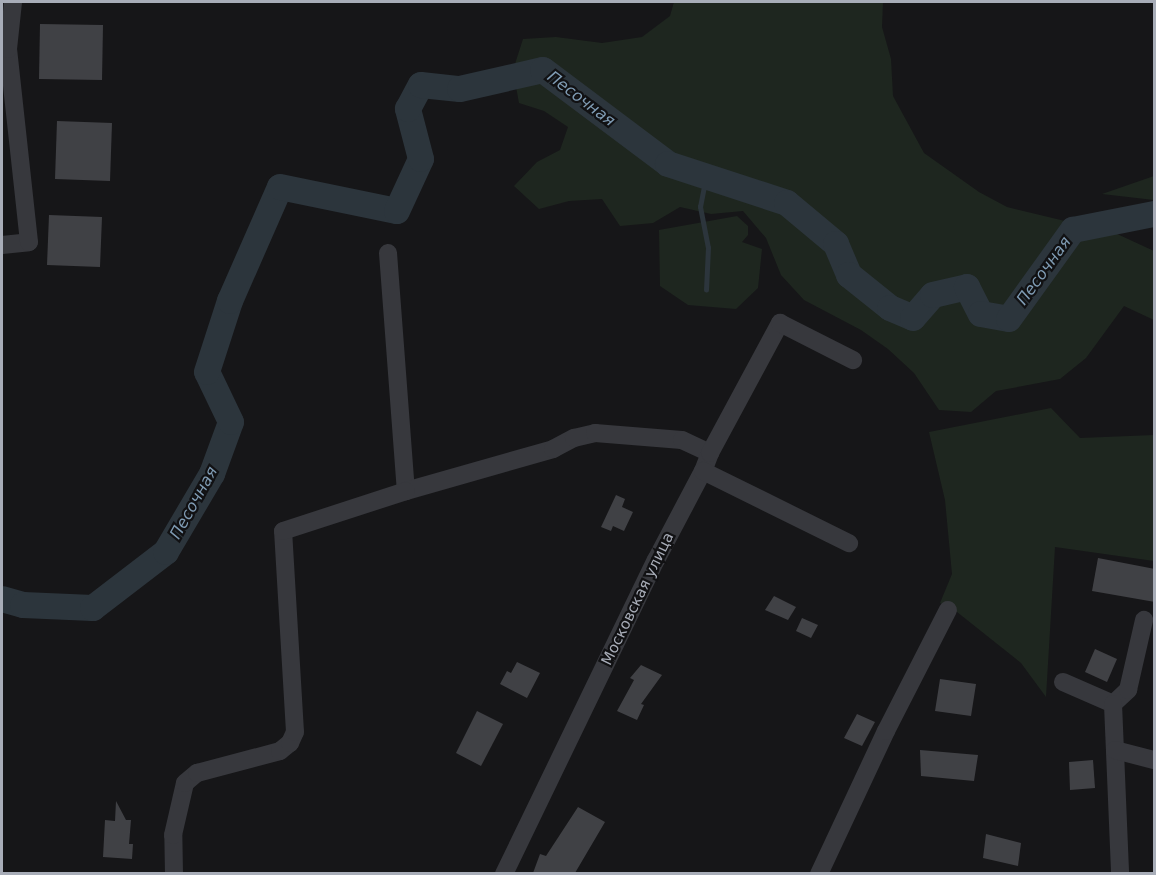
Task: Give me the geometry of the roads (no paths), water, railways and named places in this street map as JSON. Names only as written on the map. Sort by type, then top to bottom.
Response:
[{"type":"street","points":[[2,245],[29,242],[8,49],[12,2]]},
{"type":"street","points":[[388,253],[406,491]]},
{"type":"street","name":"Московская улица","points":[[504,873],[656,560],[780,323],[853,360]]},
{"type":"street","points":[[174,873],[173,835],[185,783],[197,773],[280,751],[290,743],[295,732],[283,531],[406,491],[553,449],[574,438],[595,434],[682,440],[710,453]]},
{"type":"street","points":[[703,471],[849,543]]},
{"type":"street","points":[[819,873],[886,731],[948,610]]},
{"type":"street","points":[[1119,873],[1113,704],[1128,690],[1144,620]]},
{"type":"street","points":[[1063,682],[1113,704]]},
{"type":"street","points":[[1115,750],[1155,760]]},
{"type":"waterway","name":"Песочная","points":[[2,599],[23,605],[93,608],[166,552],[212,474],[231,422],[207,372],[230,301],[280,187],[397,211],[421,159],[408,109],[421,85],[460,89],[543,70],[668,164],[787,203],[836,244],[849,275],[890,308],[913,318],[933,295],[967,287],[981,314],[1009,319],[1073,230],[1154,214]]},
{"type":"waterway","points":[[706,177],[700,207],[708,248],[706,290]]}]
